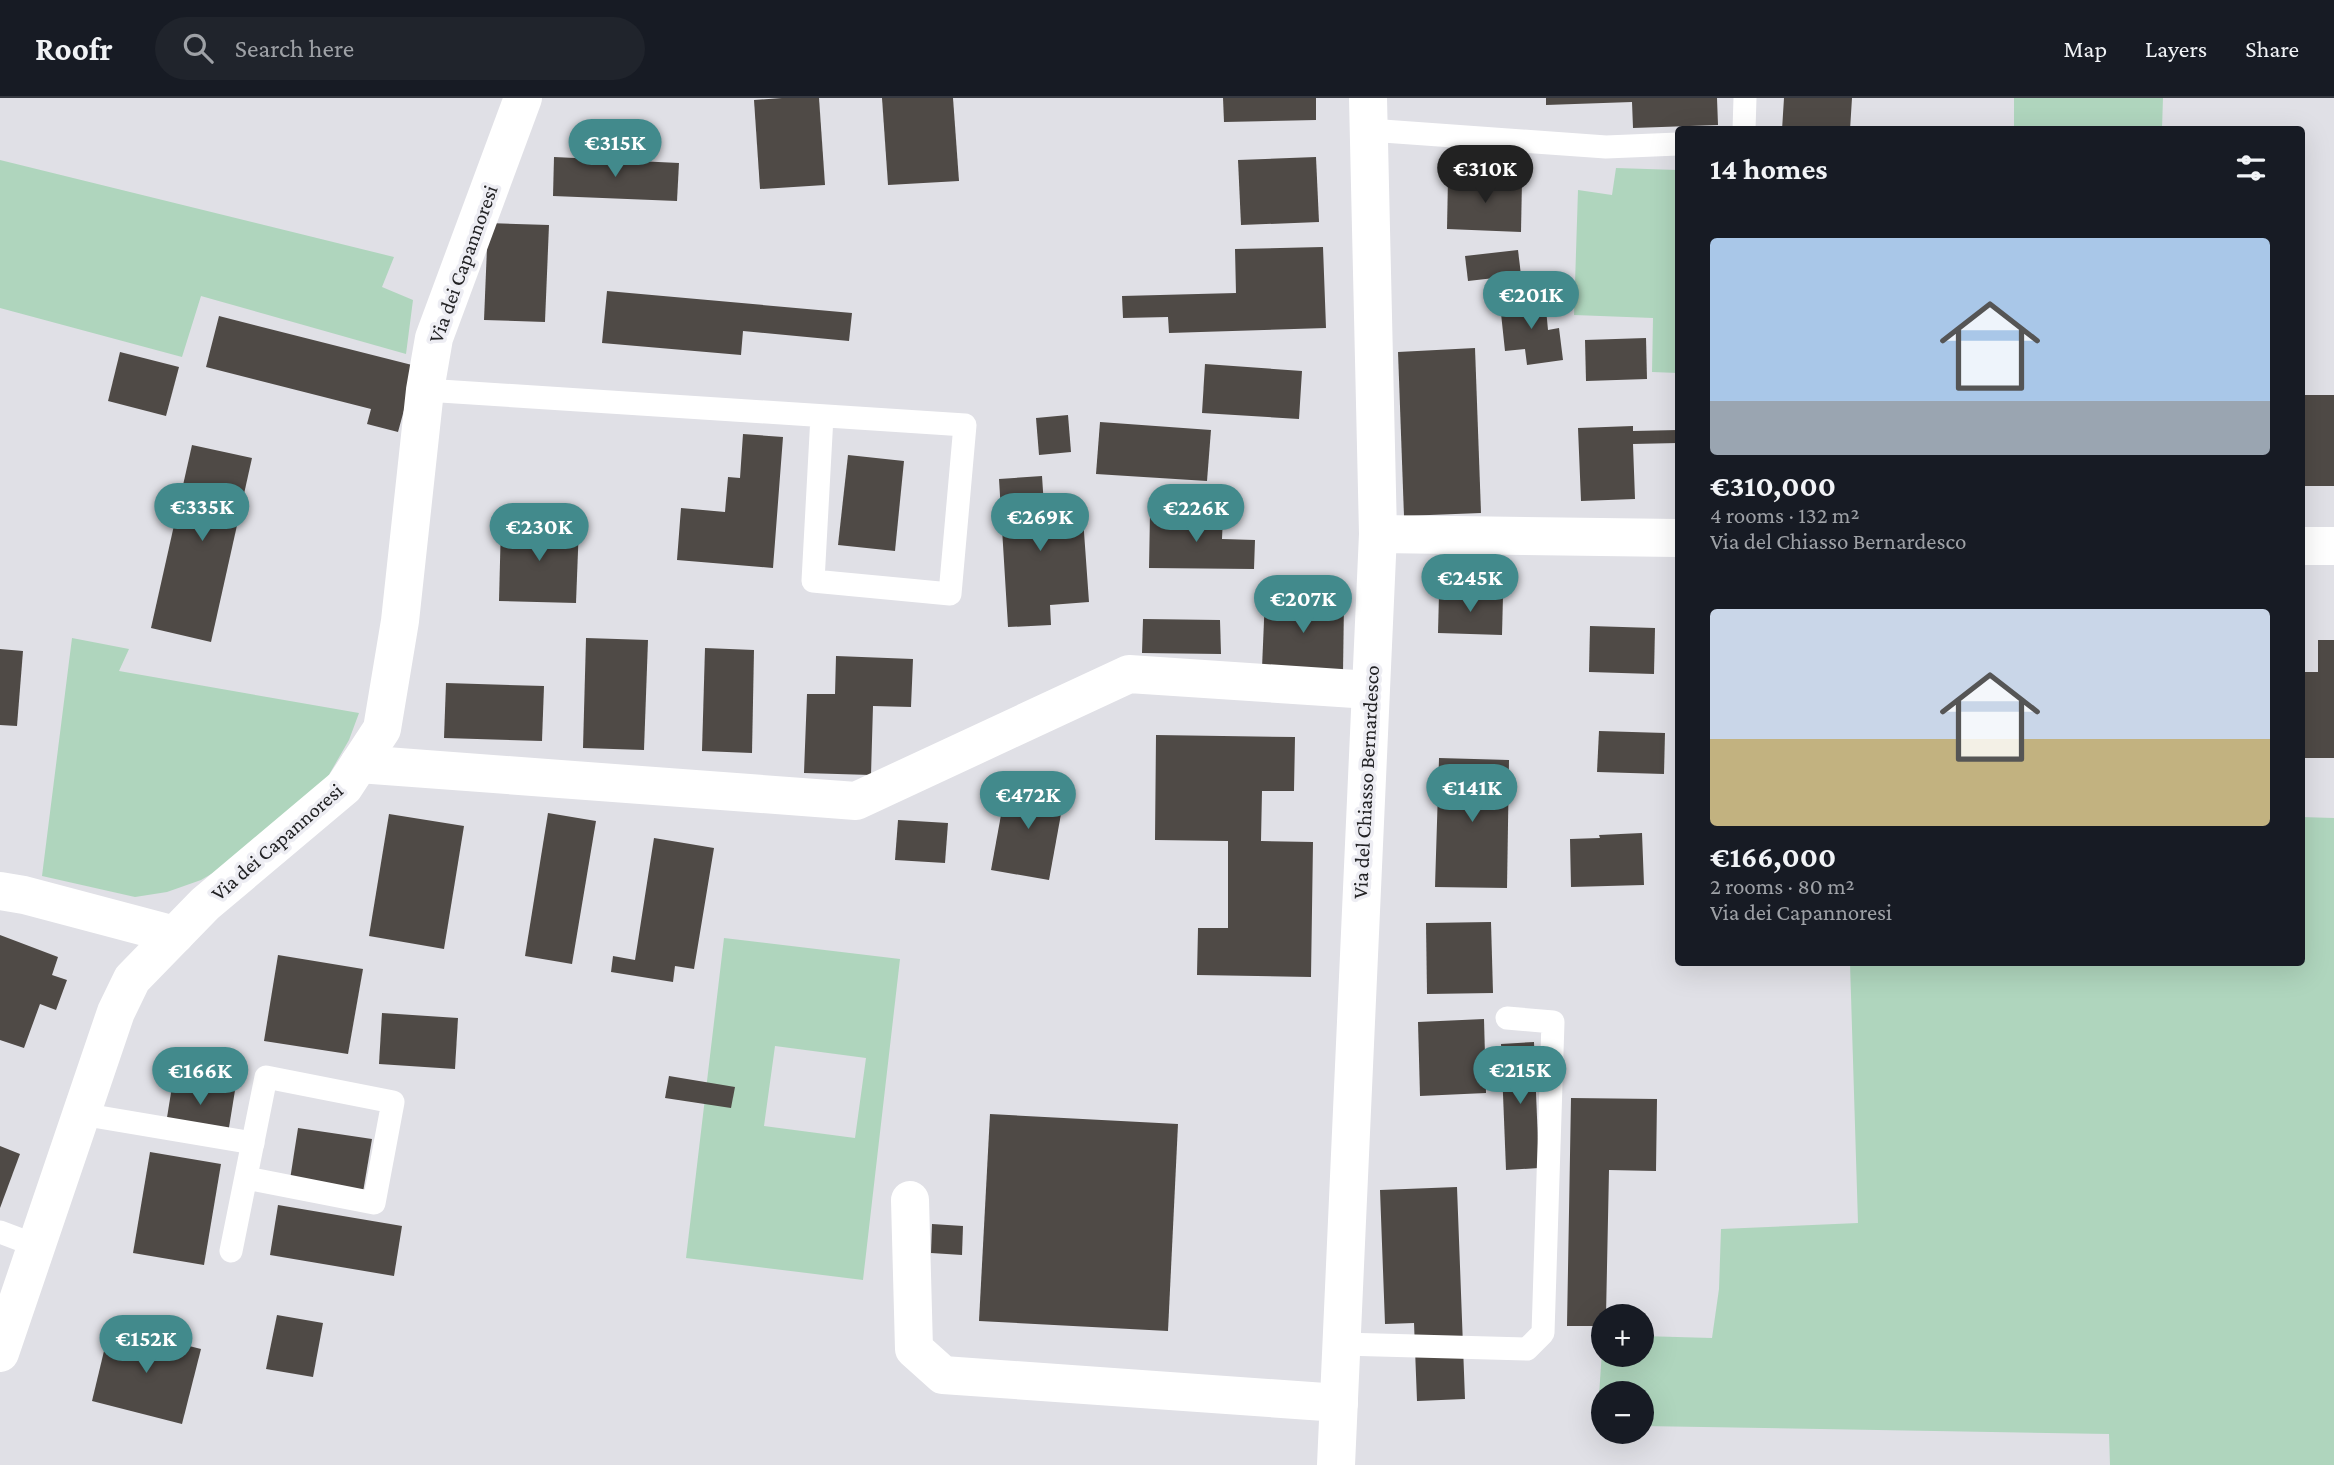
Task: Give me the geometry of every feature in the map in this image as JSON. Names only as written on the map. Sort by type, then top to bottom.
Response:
[{"type":"street","name":"Via dei Capannoresi","points":[[0,1353],[116,1012],[132,979],[205,904],[344,787],[382,729],[400,621],[425,390],[434,338],[523,98]]},
{"type":"street","name":"Via del Chiasso Bernardesco","points":[[1336,1465],[1378,534],[1369,114]]},
{"type":"street","points":[[1378,534],[1675,538]]},
{"type":"street","points":[[2305,546],[2334,546]]},
{"type":"street","points":[[359,764],[856,801],[1129,674],[1370,690]]},
{"type":"street","points":[[0,891],[175,935]]},
{"type":"street","points":[[910,1200],[914,1349],[943,1375],[1339,1403]]},
{"type":"lane","points":[[1744,126],[1745,98]]},
{"type":"lane","points":[[1369,114],[1606,147],[1675,144]]},
{"type":"lane","points":[[425,390],[965,425],[950,594],[813,581],[822,416]]},
{"type":"lane","points":[[1342,1344],[1527,1349],[1543,1333],[1553,1022],[1507,1018]]},
{"type":"lane","points":[[231,1251],[266,1077],[393,1102],[374,1203],[246,1178]]},
{"type":"lane","points":[[81,1114],[253,1143]]},
{"type":"lane","points":[[0,1232],[37,1246]]},
{"type":"green space","points":[[2014,98],[2163,98],[2162,126],[2014,126]]},
{"type":"green space","points":[[0,160],[394,257],[382,287],[413,300],[406,354],[201,296],[182,357],[0,308]]},
{"type":"green space","points":[[1616,168],[1675,170],[1675,373],[1652,372],[1653,318],[1574,315],[1578,190],[1612,195]]},
{"type":"green space","points":[[72,638],[129,649],[119,671],[359,713],[349,740],[326,780],[266,842],[201,880],[167,892],[135,897],[42,876]]},
{"type":"green space","points":[[2305,817],[2334,818],[2334,1465],[2110,1465],[2109,1434],[1654,1426],[1654,1381],[1600,1381],[1601,1367],[1654,1367],[1654,1336],[1712,1338],[1719,1289],[1721,1229],[1858,1223],[1850,966],[2305,966]]},
{"type":"green space","points":[[724,938],[900,959],[863,1280],[686,1258]],"holes":[[[775,1046],[866,1058],[855,1138],[764,1126]]]},
{"type":"building","points":[[819,98],[825,185],[760,189],[754,100]]},
{"type":"building","points":[[882,98],[953,98],[959,181],[888,185]]},
{"type":"building","points":[[1223,98],[1316,98],[1316,120],[1224,122]]},
{"type":"building","points":[[1546,98],[1717,98],[1718,125],[1633,128],[1632,102],[1546,105]]},
{"type":"building","points":[[1784,98],[1852,98],[1850,126],[1782,126]]},
{"type":"building","points":[[554,157],[679,163],[677,201],[553,196]]},
{"type":"building","points":[[1316,157],[1319,222],[1241,225],[1238,160]]},
{"type":"building","points":[[1448,178],[1522,180],[1521,232],[1447,229]]},
{"type":"building","points":[[488,223],[549,225],[545,322],[484,320]]},
{"type":"building","points":[[1323,247],[1326,328],[1169,333],[1168,317],[1123,318],[1122,296],[1236,293],[1235,249]]},
{"type":"building","points":[[1518,250],[1521,275],[1468,281],[1465,256]]},
{"type":"building","points":[[607,291],[852,313],[849,341],[743,331],[741,355],[602,343]]},
{"type":"building","points":[[1545,298],[1548,330],[1559,328],[1563,360],[1527,365],[1525,349],[1505,351],[1500,304]]},
{"type":"building","points":[[219,316],[416,366],[398,432],[367,424],[371,409],[206,367]]},
{"type":"building","points":[[1646,338],[1647,379],[1586,381],[1585,340]]},
{"type":"building","points":[[1475,348],[1481,513],[1404,516],[1398,352]]},
{"type":"building","points":[[120,352],[179,367],[166,416],[108,401]]},
{"type":"building","points":[[1205,364],[1302,371],[1299,419],[1202,413]]},
{"type":"building","points":[[2305,395],[2334,395],[2334,486],[2305,486]]},
{"type":"building","points":[[1068,415],[1071,452],[1039,455],[1036,418]]},
{"type":"building","points":[[1100,422],[1211,430],[1207,481],[1096,474]]},
{"type":"building","points":[[1633,426],[1633,431],[1675,430],[1675,443],[1633,444],[1635,499],[1581,501],[1578,428]]},
{"type":"building","points":[[743,434],[783,437],[773,568],[677,560],[681,508],[725,512],[728,477],[740,478]]},
{"type":"building","points":[[192,445],[252,458],[211,642],[151,628]]},
{"type":"building","points":[[848,455],[904,461],[895,551],[838,545]]},
{"type":"building","points":[[1042,476],[1044,506],[1082,504],[1089,602],[1050,605],[1051,625],[1008,627],[999,479]]},
{"type":"building","points":[[1150,514],[1223,516],[1222,539],[1255,540],[1254,569],[1149,568]]},
{"type":"building","points":[[501,523],[579,525],[576,603],[499,601]]},
{"type":"building","points":[[1439,594],[1503,596],[1502,635],[1438,633]]},
{"type":"building","points":[[1265,597],[1344,602],[1343,673],[1262,668]]},
{"type":"building","points":[[1143,619],[1220,620],[1221,654],[1142,653]]},
{"type":"building","points":[[1590,626],[1655,628],[1654,674],[1589,672]]},
{"type":"building","points":[[586,638],[648,640],[644,750],[583,748]]},
{"type":"building","points":[[2318,640],[2334,640],[2334,758],[2305,758],[2305,672],[2318,672]]},
{"type":"building","points":[[705,648],[754,650],[752,753],[702,751]]},
{"type":"building","points":[[0,649],[23,651],[17,726],[0,725]]},
{"type":"building","points":[[836,656],[913,659],[911,707],[873,706],[871,775],[804,773],[807,694],[835,694]]},
{"type":"building","points":[[446,683],[544,686],[542,741],[444,738]]},
{"type":"building","points":[[1599,731],[1665,733],[1664,774],[1597,772]]},
{"type":"building","points":[[1156,735],[1295,737],[1294,791],[1262,791],[1261,841],[1313,842],[1311,977],[1197,975],[1198,928],[1228,928],[1228,841],[1155,840]]},
{"type":"building","points":[[1439,758],[1509,760],[1507,888],[1435,887]]},
{"type":"building","points":[[1007,782],[1065,792],[1049,880],[991,870]]},
{"type":"building","points":[[548,813],[596,821],[572,964],[525,956]]},
{"type":"building","points":[[389,814],[464,826],[444,949],[369,936]]},
{"type":"building","points":[[898,820],[948,823],[945,863],[895,860]]},
{"type":"building","points":[[1642,833],[1644,885],[1571,887],[1570,839]]},
{"type":"building","points":[[654,838],[714,848],[694,969],[675,966],[673,982],[611,972],[613,956],[635,960]]},
{"type":"building","points":[[1491,922],[1493,993],[1427,994],[1426,923]]},
{"type":"building","points":[[0,935],[58,957],[52,975],[67,980],[56,1010],[40,1004],[24,1048],[0,1040]]},
{"type":"building","points":[[278,955],[363,969],[348,1054],[264,1041]]},
{"type":"building","points":[[382,1013],[458,1018],[455,1069],[379,1064]]},
{"type":"building","points":[[1484,1019],[1486,1093],[1420,1096],[1418,1022]]},
{"type":"building","points":[[1534,1042],[1539,1168],[1506,1170],[1501,1044]]},
{"type":"building","points":[[175,1068],[237,1078],[226,1146],[164,1136]]},
{"type":"building","points":[[669,1076],[735,1087],[731,1108],[665,1098]]},
{"type":"building","points":[[1571,1098],[1657,1099],[1656,1171],[1609,1170],[1606,1304],[1591,1304],[1591,1326],[1567,1326]]},
{"type":"building","points":[[990,1114],[1178,1124],[1168,1331],[979,1321]]},
{"type":"building","points":[[298,1128],[372,1139],[362,1198],[289,1186]]},
{"type":"building","points":[[0,1146],[20,1154],[0,1208]]},
{"type":"building","points":[[150,1152],[221,1164],[204,1265],[133,1253]]},
{"type":"building","points":[[1457,1187],[1465,1399],[1417,1401],[1414,1323],[1385,1324],[1380,1190]]},
{"type":"building","points":[[278,1205],[402,1226],[394,1276],[270,1255]]},
{"type":"building","points":[[932,1224],[963,1226],[962,1255],[931,1253]]},
{"type":"building","points":[[277,1315],[323,1323],[313,1377],[266,1369]]},
{"type":"building","points":[[110,1326],[201,1349],[182,1424],[92,1401]]}]
